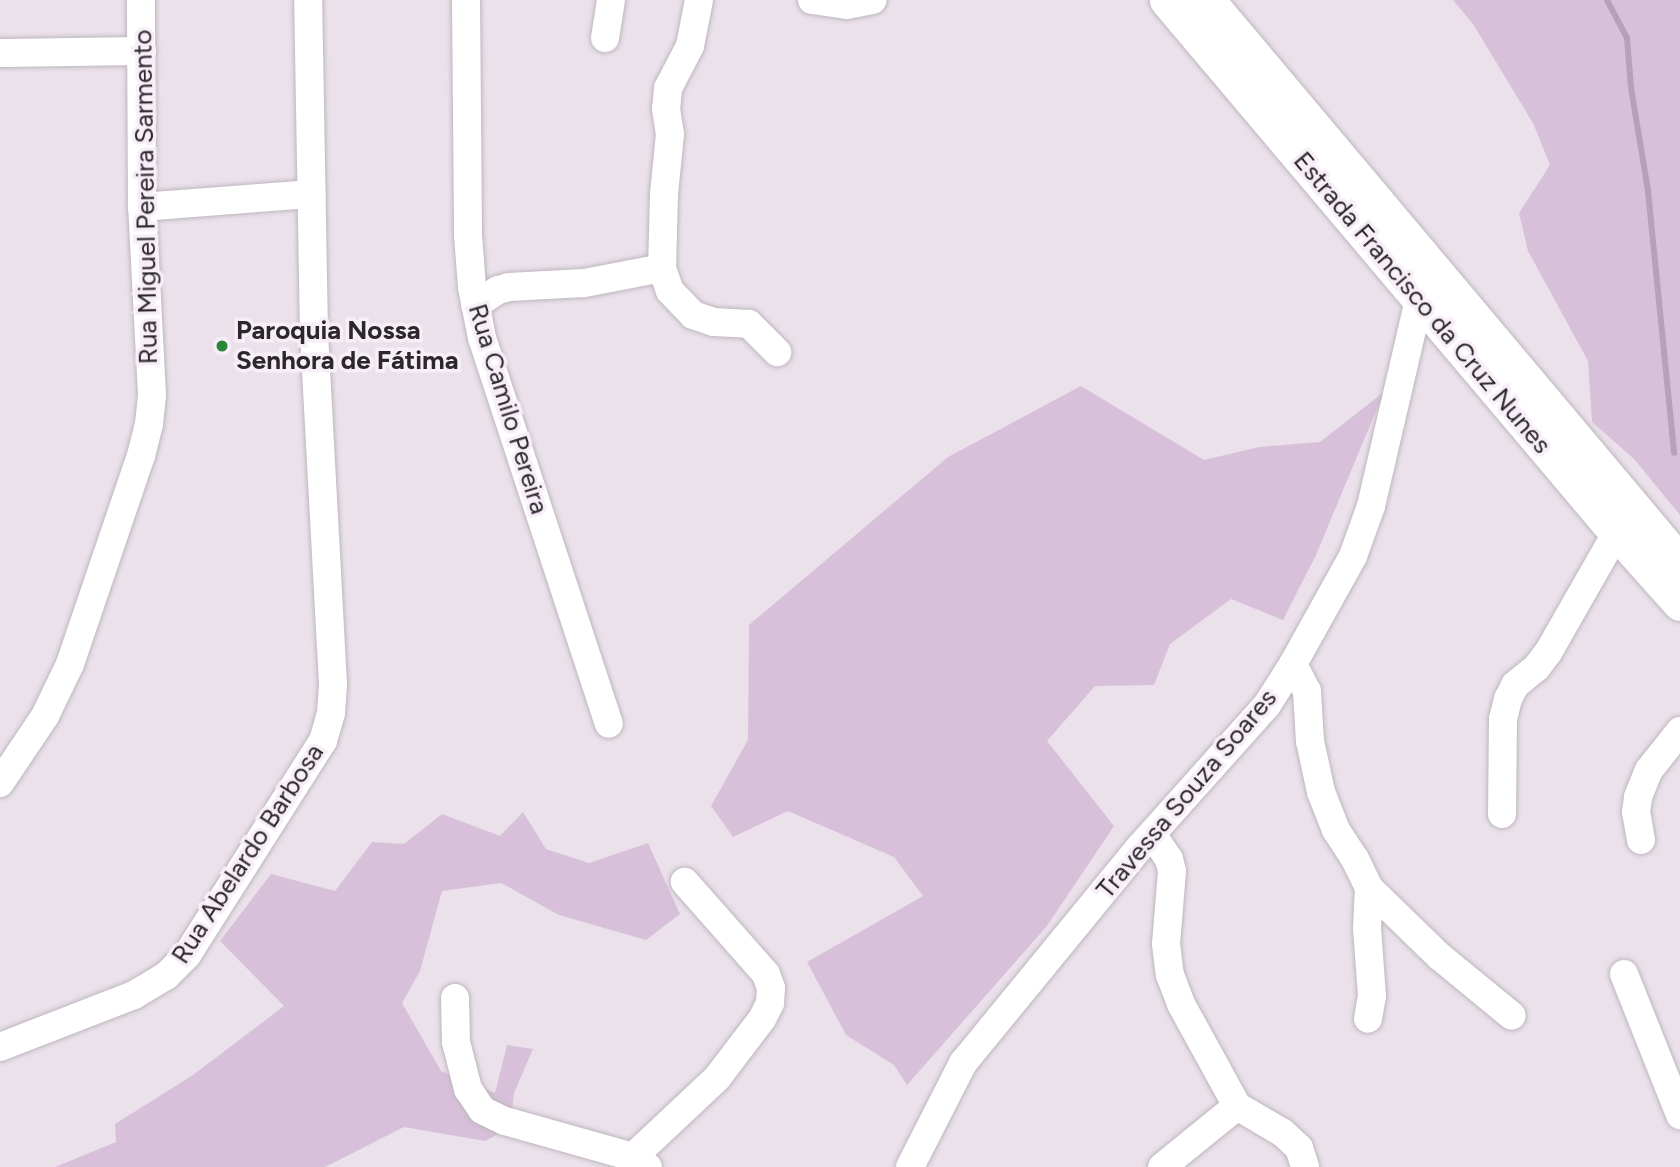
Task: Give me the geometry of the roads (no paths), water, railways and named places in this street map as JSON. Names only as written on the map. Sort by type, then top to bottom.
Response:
[{"type":"main road","name":"Estrada Francisco da Cruz Nunes","points":[[1167,0],[1418,299],[1623,519],[1680,563]]},
{"type":"main road","name":"Estrada Francisco da Cruz Nunes","points":[[1207,0],[1428,265],[1623,519],[1680,603]]},
{"type":"street","name":"Rua Miguel Pereira Sarmento","points":[[0,783],[45,716],[70,664],[141,456],[152,395],[142,207],[141,0]]},
{"type":"street","name":"Rua Abelardo Barbosa","points":[[0,1046],[134,995],[166,976],[187,955],[323,741],[331,713],[333,684],[314,335],[308,0]]},
{"type":"street","name":"Rua Camilo Pereira","points":[[467,0],[468,235],[475,305],[503,402],[609,724]]},
{"type":"street","points":[[606,37],[611,0]]},
{"type":"street","points":[[699,0],[690,46],[668,88],[666,109],[670,134],[664,194],[662,268],[670,291],[693,315],[713,322],[749,324],[777,352]]},
{"type":"street","points":[[812,0],[847,5],[873,0]]},
{"type":"street","points":[[0,54],[142,51]]},
{"type":"street","points":[[142,207],[312,194]]},
{"type":"street","name":"Travessa Souza Soares","points":[[910,1167],[963,1063],[1152,834],[1267,705],[1293,664],[1353,556],[1371,506],[1428,265]]},
{"type":"street","points":[[475,305],[498,290],[509,287],[594,282],[662,268]]},
{"type":"street","points":[[1502,814],[1503,719],[1508,699],[1515,685],[1537,667],[1549,651],[1623,519]]},
{"type":"street","points":[[1293,664],[1307,691],[1310,741],[1321,792],[1336,830],[1355,859],[1368,888],[1439,957],[1511,1016]]},
{"type":"street","points":[[1640,840],[1636,813],[1638,797],[1649,770],[1680,731]]},
{"type":"street","points":[[1152,834],[1169,859],[1172,871],[1166,944],[1170,975],[1187,1016],[1237,1106],[1291,1140],[1299,1148],[1305,1167]]},
{"type":"street","points":[[455,998],[456,1042],[468,1089],[482,1110],[505,1121],[641,1162],[717,1078],[762,1019],[770,1003],[771,988],[766,974],[685,882]]},
{"type":"street","points":[[1368,888],[1367,928],[1372,996],[1368,1019]]},
{"type":"street","points":[[1624,974],[1680,1115]]},
{"type":"street","points":[[1162,1167],[1237,1106]]},
{"type":"waterway","points":[[1607,0],[1627,38],[1631,88],[1648,191],[1674,453]]},
{"type":"place","name":"Paroquia Nossa Senhora de Fátima","points":[[222,346]]}]
